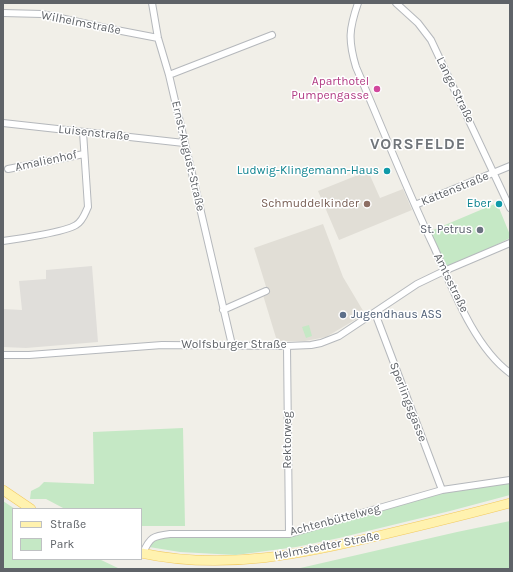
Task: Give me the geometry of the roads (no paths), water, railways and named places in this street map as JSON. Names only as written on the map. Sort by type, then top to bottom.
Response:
[{"type":"main road","points":[[3,490],[30,508]]},
{"type":"main road","name":"Helmstedter Straße","points":[[142,553],[187,560],[211,561],[266,558],[334,547],[510,503]]},
{"type":"street","name":"Ernst-August-Straße","points":[[152,3],[158,38],[169,75],[232,345]]},
{"type":"street","name":"Amtsstraße","points":[[358,3],[351,24],[350,36],[351,52],[356,67],[444,271],[480,340],[490,355],[510,373]]},
{"type":"street","name":"Lange Straße","points":[[396,3],[418,23],[431,40],[510,208]]},
{"type":"street","name":"Wilhelmstraße","points":[[3,13],[42,14],[158,38]]},
{"type":"street","points":[[169,75],[272,35]]},
{"type":"street","name":"Luisenstraße","points":[[3,123],[184,143]]},
{"type":"street","points":[[3,241],[62,230],[77,225],[84,217],[88,207],[83,132]]},
{"type":"street","name":"Amalienhof","points":[[8,169],[84,154]]},
{"type":"street","name":"Kattenstraße","points":[[415,205],[510,166]]},
{"type":"street","name":"Wolfsburger Straße","points":[[3,355],[29,355],[162,345],[311,345],[331,340],[375,313],[417,284],[510,243]]},
{"type":"street","points":[[224,310],[266,291]]},
{"type":"street","name":"Sperlingsgasse","points":[[375,313],[442,490]]},
{"type":"street","name":"Rektorweg","points":[[287,346],[289,534]]},
{"type":"street","name":"Achtenbüttelweg","points":[[142,553],[148,541],[158,536],[170,534],[289,534],[442,490],[510,480]]},
{"type":"place","name":"Aparthotel Pumpengasse","points":[[377,89]]},
{"type":"place","name":"Ludwig-Klingemann-Haus","points":[[387,171]]},
{"type":"place","name":"Schmuddelkinder","points":[[367,204]]},
{"type":"place","name":"Eber","points":[[499,204]]},
{"type":"place","name":"St. Petrus","points":[[480,230]]},
{"type":"place","name":"Jugendhaus ASS","points":[[343,315]]},
{"type":"district","name":"VORSFELDE","points":[[418,144]]}]
